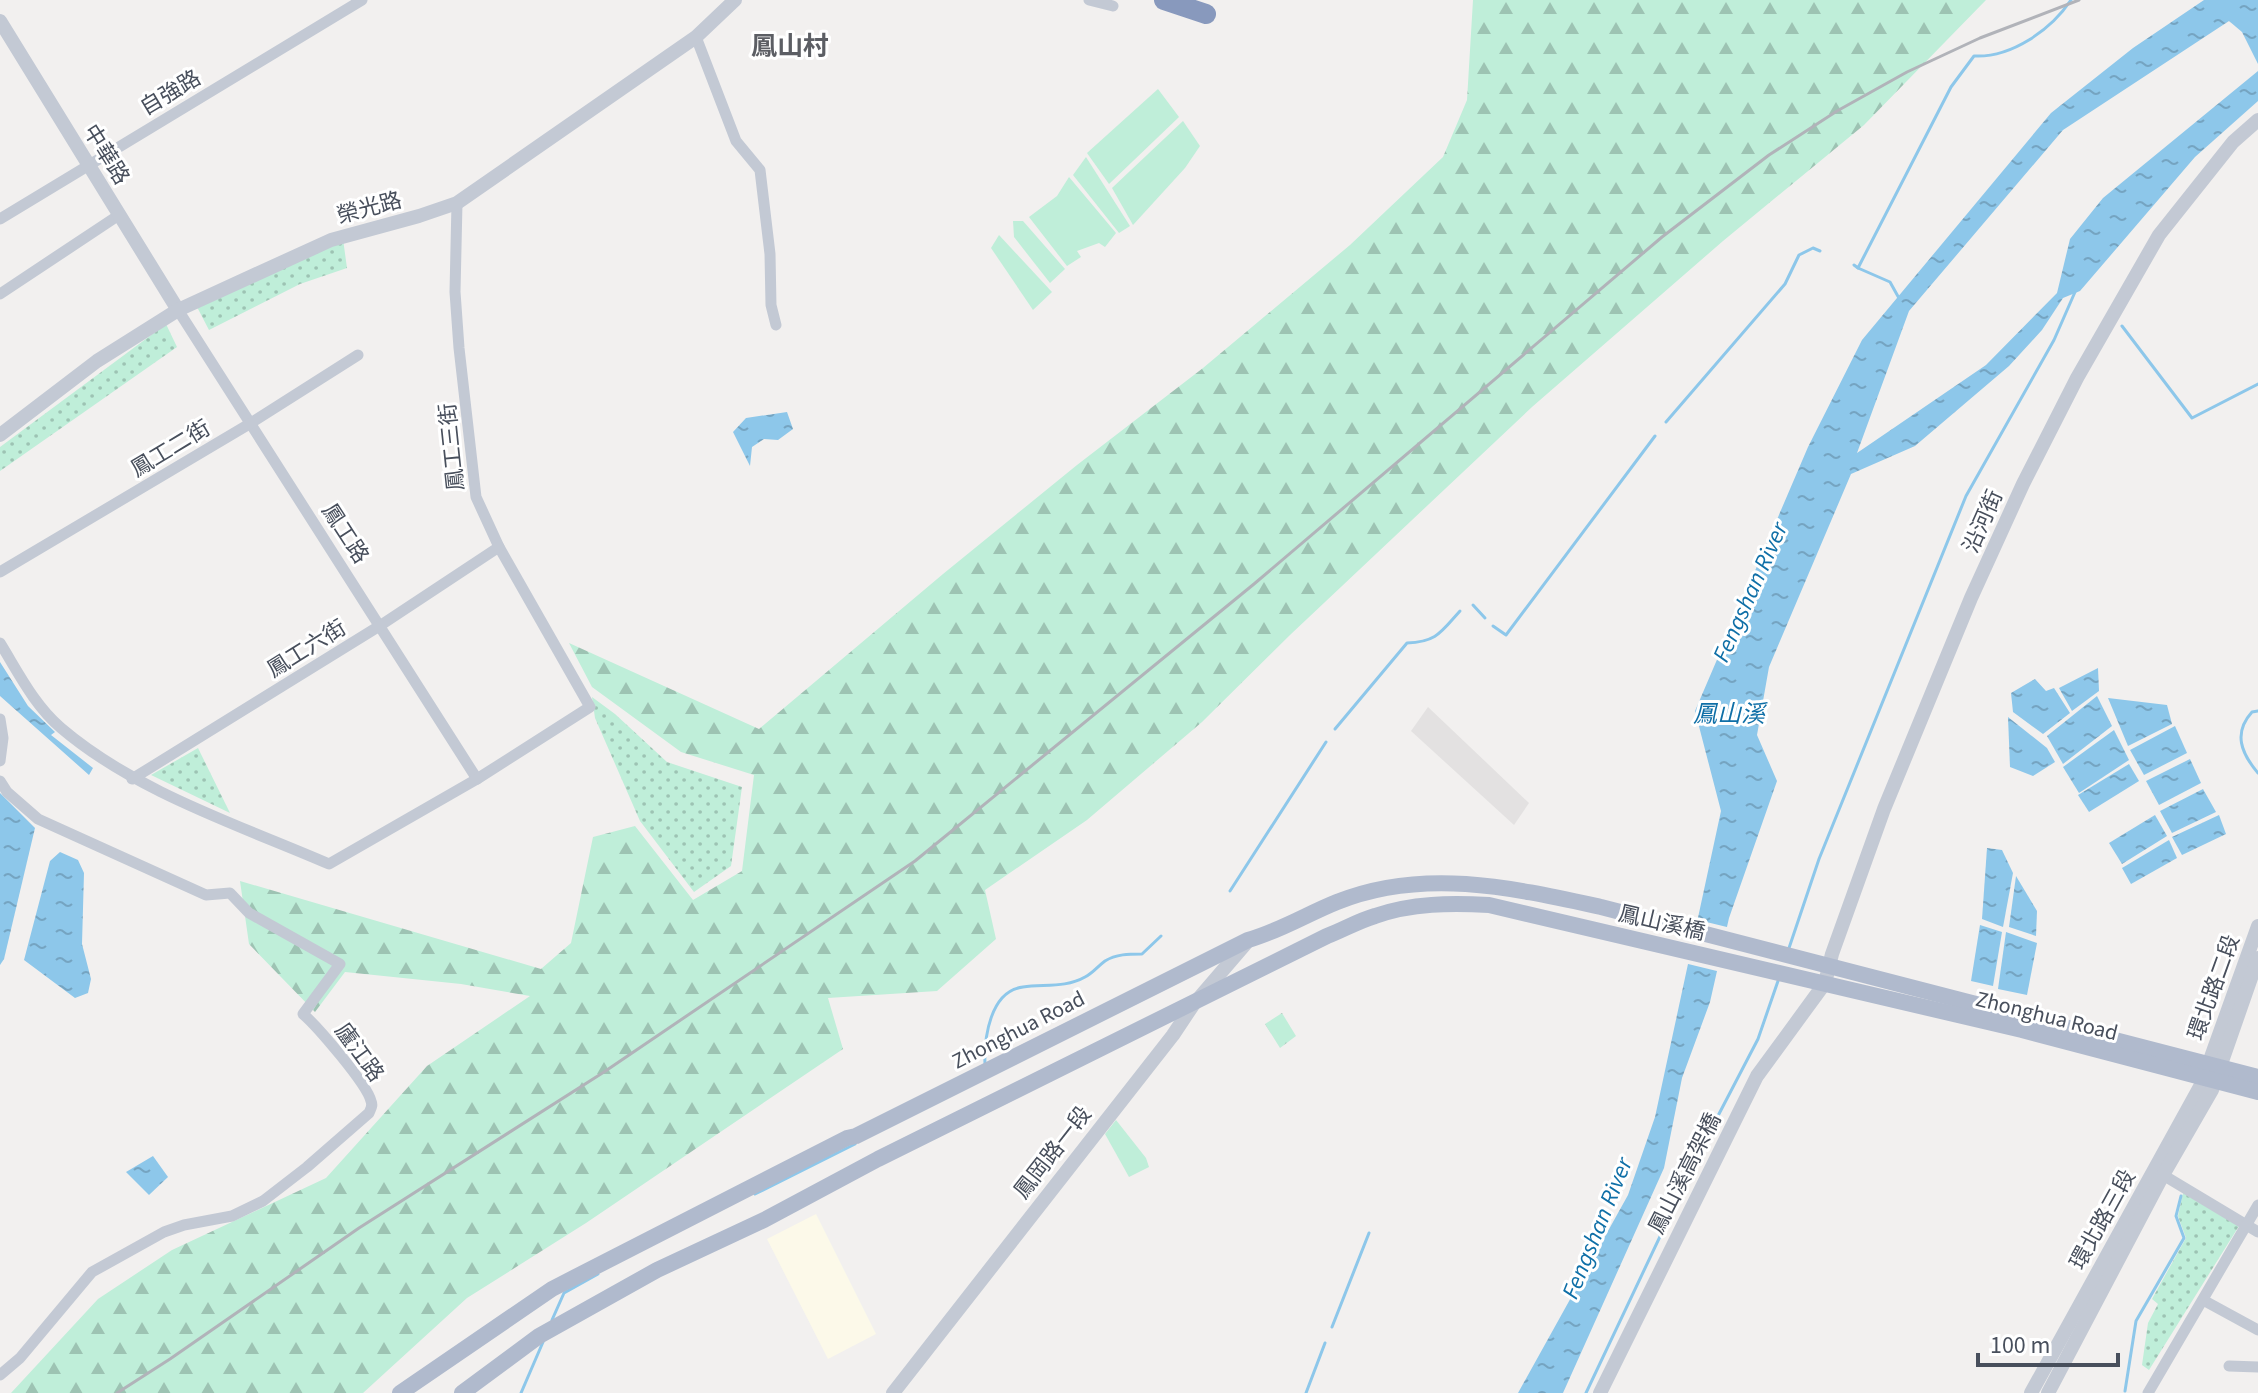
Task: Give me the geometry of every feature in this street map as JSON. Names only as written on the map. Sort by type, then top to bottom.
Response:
[{"type":"highway","points":[[1164,0],[1206,14]]},
{"type":"main road","name":"Zhonghua Road","points":[[400,1393],[552,1289],[847,1138],[867,1131],[1248,940],[1274,933],[1339,901],[1396,887],[1435,882],[1504,886]]},
{"type":"main road","name":"鳳山溪橋","points":[[1504,886],[1601,907],[1830,965]]},
{"type":"main road","name":"鳳山溪橋","points":[[1193,1005],[1327,936],[1374,916],[1448,902],[1489,905],[1825,983]]},
{"type":"main road","name":"Zhonghua Road","points":[[1830,965],[2212,1073],[2258,1092]]},
{"type":"main road","name":"Zhonghua Road","points":[[1825,983],[2212,1073],[2258,1077]]},
{"type":"main road","points":[[462,1393],[539,1336],[657,1270],[764,1220],[878,1159],[1193,1005]]},
{"type":"street","name":"自強路","points":[[0,219],[362,0]]},
{"type":"street","name":"榮光路","points":[[0,435],[97,361],[178,310],[331,240],[457,203],[696,37],[735,0]]},
{"type":"street","points":[[1089,0],[1113,6]]},
{"type":"street","name":"中華路","points":[[0,21],[178,310]]},
{"type":"street","points":[[696,37],[736,141],[760,170],[770,254],[771,305],[776,325]]},
{"type":"street","name":"沿河街","points":[[1825,983],[1884,809],[1971,598],[2023,484],[2092,349],[2159,235],[2233,142],[2258,120]]},
{"type":"street","name":"鳳工三街","points":[[457,203],[455,292],[476,497],[499,547],[590,707],[477,779]]},
{"type":"street","points":[[0,294],[119,215]]},
{"type":"street","name":"鳳工路","points":[[178,310],[477,779]]},
{"type":"street","name":"鳳工二街","points":[[0,572],[251,423],[358,355]]},
{"type":"street","name":"鳳工六街","points":[[132,779],[381,625],[499,547]]},
{"type":"street","points":[[0,643],[30,694],[60,727],[132,779],[329,864],[477,779]]},
{"type":"street","points":[[0,719],[3,738],[0,761]]},
{"type":"street","name":"廬江路","points":[[0,781],[7,792],[38,819],[206,895],[230,893],[249,913],[340,964],[303,1014],[317,1026],[366,1090],[372,1107],[328,1149],[263,1201],[232,1216],[164,1232],[92,1272],[20,1358],[0,1375]]},
{"type":"street","name":"環北路二段","points":[[2212,1073],[2258,926]]},
{"type":"street","name":"鳳岡路一段","points":[[893,1393],[1173,1035],[1193,1005],[1248,940]]},
{"type":"street","name":"環北路二段","points":[[2212,1073],[2258,958]]},
{"type":"street","name":"鳳山溪高架橋","points":[[1600,1393],[1757,1076],[1825,983]]},
{"type":"street","name":"環北路三段","points":[[2048,1393],[2163,1175],[2212,1073]]},
{"type":"street","name":"環北路三段","points":[[2031,1393],[2212,1073]]},
{"type":"street","points":[[2163,1175],[2252,1229]]},
{"type":"street","points":[[2148,1393],[2203,1300],[2252,1229],[2258,1205]]},
{"type":"street","points":[[2203,1300],[2258,1330]]},
{"type":"street","points":[[2229,1366],[2258,1367]]},
{"type":"shaded area","points":[[1428,707],[1529,803],[1514,825],[1411,731]]},
{"type":"shaded area","points":[[816,1214],[876,1334],[828,1359],[767,1239]]},
{"type":"green space","points":[[1473,0],[1986,0],[1864,125],[1723,241],[1532,407],[1202,722],[1087,820],[985,890],[996,939],[937,991],[828,998],[843,1049],[586,1223],[467,1298],[363,1393],[11,1393],[98,1299],[172,1250],[326,1178],[427,1066],[530,996],[461,984],[345,972],[315,1012],[249,944],[240,881],[541,969],[571,943],[593,837],[635,826],[693,900],[742,871],[754,775],[681,752],[592,687],[569,643],[759,729],[1077,465],[1203,368],[1350,245],[1443,157],[1467,100]]},
{"type":"green space","points":[[1158,89],[1179,117],[1109,184],[1087,153]]},
{"type":"green space","points":[[1183,121],[1200,146],[1185,168],[1133,225],[1112,188]]},
{"type":"green space","points":[[1086,157],[1130,226],[1119,233],[1073,175]]},
{"type":"green space","points":[[1069,177],[1116,233],[1105,247],[1099,243],[1077,251],[1081,257],[1067,266],[1029,217],[1057,196]]},
{"type":"green space","points":[[1013,221],[1023,221],[1065,269],[1050,283],[1014,237]]},
{"type":"green space","points":[[999,235],[1052,292],[1033,310],[991,248]]},
{"type":"green space","points":[[343,239],[347,268],[300,284],[209,330],[197,307]]},
{"type":"green space","points":[[166,324],[177,347],[0,471],[0,447]]},
{"type":"green space","points":[[592,697],[667,762],[742,787],[731,866],[694,892],[640,821],[595,718]]},
{"type":"green space","points":[[198,748],[230,813],[151,775]]},
{"type":"green space","points":[[1282,1013],[1296,1036],[1280,1048],[1265,1024]]},
{"type":"green space","points":[[1116,1120],[1146,1158],[1149,1167],[1129,1177],[1105,1134]]},
{"type":"green space","points":[[2183,1193],[2239,1226],[2149,1370],[2142,1365],[2148,1323],[2158,1304],[2152,1299],[2186,1238],[2178,1216]]},
{"type":"water","name":"鳳山溪","points":[[2204,0],[2258,0],[2258,64],[2242,32],[2229,21],[2063,130],[1909,311],[1857,453],[1986,365],[2057,293],[2070,239],[2103,198],[2258,71],[2258,101],[2195,157],[2080,291],[2063,298],[2042,330],[2009,366],[1915,446],[1851,474],[1769,667],[1757,735],[1777,781],[1729,918],[1710,1002],[1682,1078],[1664,1168],[1563,1393],[1518,1393],[1628,1195],[1655,1117],[1721,811],[1695,711],[1808,447],[1862,340],[2051,113],[2133,48]]},
{"type":"water","points":[[787,412],[793,429],[778,440],[764,439],[752,447],[750,466],[733,432],[746,418]]},
{"type":"water","points":[[0,662],[28,706],[55,732],[51,735],[93,768],[89,775],[0,696]]},
{"type":"water","points":[[2098,668],[2099,691],[2072,711],[2059,688]]},
{"type":"water","points":[[2035,679],[2046,691],[2054,688],[2070,713],[2043,734],[2013,712],[2011,693]]},
{"type":"water","points":[[2097,696],[2112,726],[2063,764],[2047,736]]},
{"type":"water","points":[[2108,698],[2167,705],[2172,724],[2128,746]]},
{"type":"water","points":[[2008,717],[2047,748],[2055,762],[2033,776],[2010,767]]},
{"type":"water","points":[[2175,726],[2187,753],[2144,775],[2130,750]]},
{"type":"water","points":[[2114,730],[2129,760],[2079,793],[2063,767]]},
{"type":"water","points":[[2190,759],[2201,783],[2159,805],[2146,781]]},
{"type":"water","points":[[2129,764],[2139,781],[2089,812],[2078,795]]},
{"type":"water","points":[[2203,789],[2216,812],[2172,833],[2160,811]]},
{"type":"water","points":[[0,793],[35,828],[0,965]]},
{"type":"water","points":[[2155,815],[2167,836],[2122,864],[2109,843]]},
{"type":"water","points":[[2219,815],[2226,834],[2182,855],[2172,837]]},
{"type":"water","points":[[2169,840],[2177,858],[2131,884],[2122,868]]},
{"type":"water","points":[[1987,848],[2002,850],[2013,873],[2003,927],[1982,919]]},
{"type":"water","points":[[60,852],[78,860],[84,873],[82,944],[91,979],[88,993],[75,998],[24,960],[50,861]]},
{"type":"water","points":[[2016,876],[2037,911],[2036,936],[2009,927]]},
{"type":"water","points":[[1980,925],[2002,932],[1993,986],[1971,981]]},
{"type":"water","points":[[2006,932],[2037,943],[2027,995],[1998,989]]},
{"type":"water","points":[[153,1156],[168,1177],[149,1195],[126,1172]]},
{"type":"pier","points":[[1694,919],[1731,928],[1721,972],[1684,963]]},
{"type":"waterway","points":[[1854,265],[1858,268],[1951,87],[1974,56],[2002,52],[2029,40],[2053,22],[2071,0]]},
{"type":"waterway","points":[[1666,422],[1785,284],[1799,255],[1813,248],[1820,251]]},
{"type":"waterway","points":[[1858,268],[1890,282],[1900,300]]},
{"type":"waterway","points":[[1788,951],[1819,859],[1966,496],[2054,340],[2075,292]]},
{"type":"waterway","points":[[2122,326],[2192,418],[2258,384]]},
{"type":"waterway","points":[[1493,626],[1506,635],[1655,436]]},
{"type":"waterway","points":[[1473,605],[1485,618]]},
{"type":"waterway","points":[[1335,729],[1407,643],[1432,638],[1460,611]]},
{"type":"waterway","points":[[2258,711],[2252,712],[2246,720],[2241,735],[2247,758],[2258,773]]},
{"type":"waterway","points":[[1230,891],[1326,742]]},
{"type":"waterway","points":[[985,1065],[991,1017],[996,1006],[1012,990],[1078,980],[1109,959],[1142,954],[1161,936]]},
{"type":"waterway","points":[[1586,1393],[1708,1135],[1758,1039],[1778,981]]},
{"type":"waterway","points":[[755,1194],[855,1144]]},
{"type":"waterway","points":[[2125,1391],[2136,1321],[2184,1238],[2176,1216],[2181,1196]]},
{"type":"waterway","points":[[1332,1327],[1369,1233]]},
{"type":"waterway","points":[[552,1320],[564,1293],[598,1274]]},
{"type":"waterway","points":[[521,1393],[543,1342]]},
{"type":"waterway","points":[[1306,1393],[1325,1343]]},
{"type":"railway","points":[[117,1393],[359,1228],[604,1072],[915,861],[1254,584],[1662,237],[1769,155],[1837,111],[1907,72],[1980,38],[2079,0]]},
{"type":"district","name":"鳳山村","points":[[790,46]]},
{"type":"water label","name":"Fengshan River","points":[[1750,592]]},
{"type":"water label","name":"Fengshan River","points":[[1597,1228]]}]
